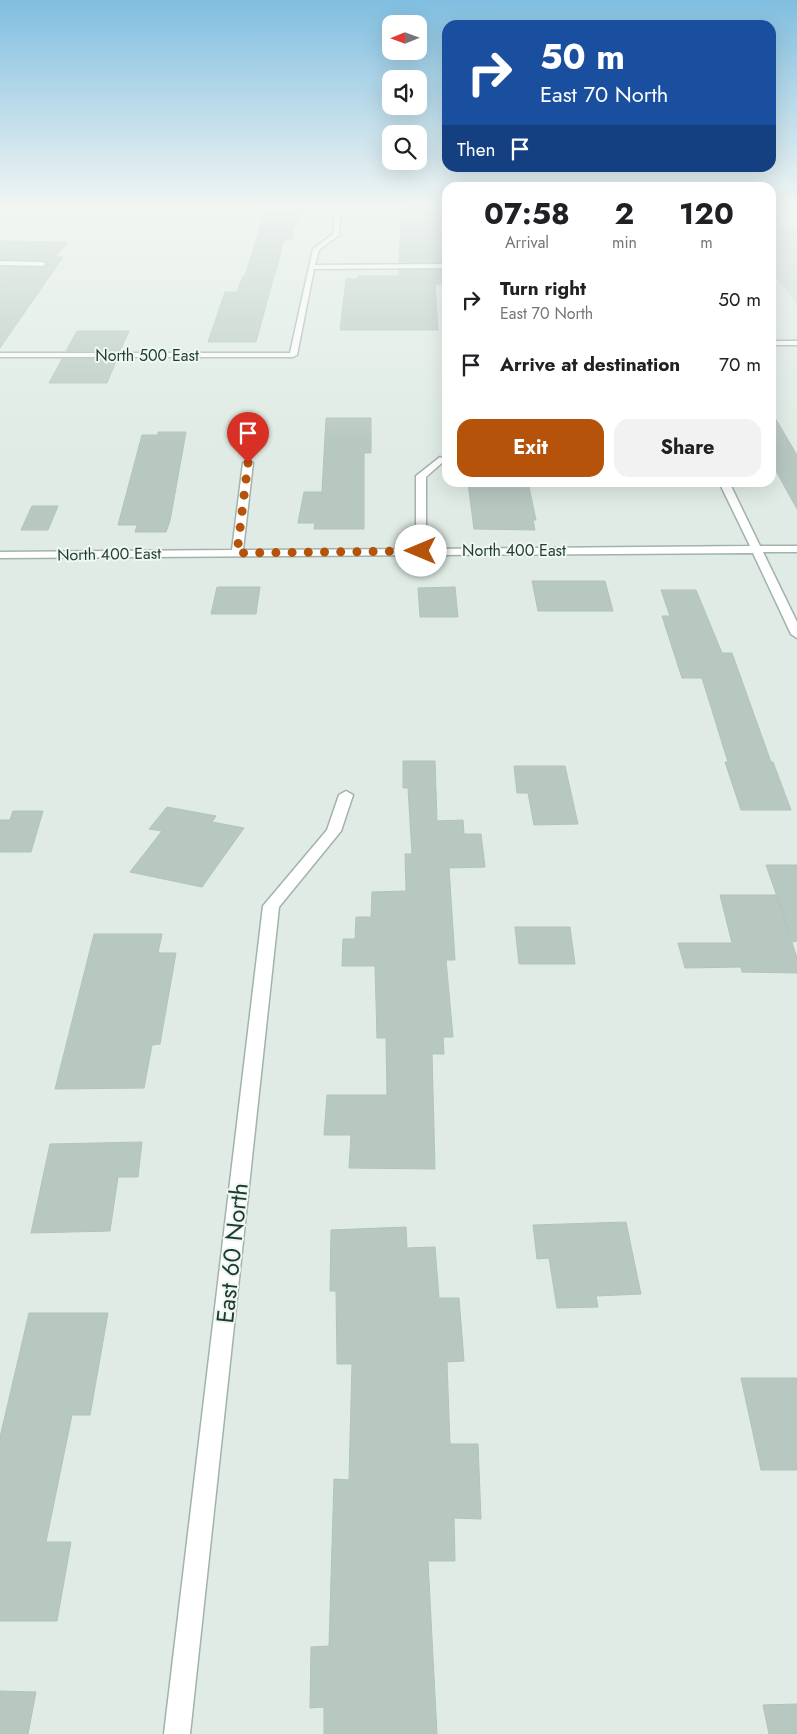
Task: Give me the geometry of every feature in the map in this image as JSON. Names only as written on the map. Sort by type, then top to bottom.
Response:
[{"type":"street","name":"North 500 East","points":[[0,355],[293,355],[306,286]]},
{"type":"street","points":[[776,343],[797,343]]},
{"type":"street","points":[[421,551],[421,476],[440,460]]},
{"type":"street","points":[[237,553],[248,463]]},
{"type":"street","points":[[727,487],[758,549],[797,634]]},
{"type":"street","name":"North 400 East","points":[[0,555],[797,549]]},
{"type":"street","name":"East 60 North","points":[[177,1734],[271,906],[334,831],[346,795]]},
{"type":"shaded area","points":[[783,286],[797,286],[797,304]]},
{"type":"building","points":[[0,286],[43,286],[0,348]]},
{"type":"building","points":[[239,286],[271,286],[256,342],[208,342],[225,292],[237,292]]},
{"type":"building","points":[[345,286],[435,286],[438,330],[340,330]]},
{"type":"building","points":[[77,331],[129,331],[120,351],[66,351]]},
{"type":"building","points":[[62,359],[117,359],[107,383],[49,383]]},
{"type":"building","points":[[326,418],[371,418],[371,453],[364,453],[364,529],[314,529],[315,523],[298,523],[304,492],[322,492]]},
{"type":"building","points":[[776,419],[797,455],[797,509],[776,471]]},
{"type":"building","points":[[158,432],[186,432],[170,521],[166,532],[135,532],[137,525],[118,525],[142,435],[158,435]]},
{"type":"building","points":[[469,487],[529,487],[536,520],[533,520],[535,530],[474,529]]},
{"type":"building","points":[[32,506],[58,506],[48,530],[21,530]]},
{"type":"building","points":[[532,581],[605,581],[613,611],[538,611]]},
{"type":"building","points":[[217,587],[260,587],[256,614],[211,614]]},
{"type":"building","points":[[455,587],[458,617],[420,617],[418,588]]},
{"type":"building","points":[[661,590],[696,590],[722,653],[732,653],[771,762],[773,762],[791,810],[741,810],[725,762],[728,762],[702,678],[682,678],[662,616],[670,616]]},
{"type":"building","points":[[403,761],[435,761],[437,821],[463,820],[464,834],[481,834],[485,867],[449,868],[455,960],[446,960],[453,1037],[443,1037],[444,1054],[432,1054],[435,1169],[349,1168],[351,1135],[324,1135],[327,1095],[387,1095],[386,1038],[377,1038],[375,966],[342,966],[343,939],[355,939],[356,917],[371,917],[372,892],[406,891],[405,854],[412,854],[408,788],[403,788]]},
{"type":"building","points":[[514,766],[565,766],[578,824],[534,825],[528,793],[517,793]]},
{"type":"building","points":[[167,807],[216,816],[212,822],[244,828],[202,887],[130,872],[162,831],[149,829]]},
{"type":"building","points":[[13,811],[43,811],[31,852],[0,852],[0,820],[10,820]]},
{"type":"building","points":[[766,865],[797,865],[797,941],[793,942]]},
{"type":"building","points":[[720,895],[777,895],[797,958],[797,973],[742,972],[741,967],[685,968],[678,943],[732,943]]},
{"type":"building","points":[[515,927],[570,927],[575,964],[519,964]]},
{"type":"building","points":[[94,934],[162,934],[158,953],[176,953],[160,1044],[152,1045],[144,1088],[55,1089]]},
{"type":"building","points":[[142,1142],[138,1177],[118,1177],[110,1231],[31,1233],[50,1144]]},
{"type":"building","points":[[626,1222],[641,1294],[596,1296],[598,1307],[557,1308],[549,1258],[537,1259],[533,1225]]},
{"type":"building","points":[[406,1227],[407,1248],[435,1247],[439,1298],[459,1298],[464,1361],[447,1362],[450,1444],[478,1444],[481,1519],[454,1518],[455,1561],[428,1561],[437,1734],[324,1734],[324,1707],[310,1708],[311,1647],[329,1646],[334,1479],[349,1480],[352,1364],[337,1364],[336,1291],[330,1291],[331,1230]]},
{"type":"building","points":[[29,1313],[108,1313],[90,1415],[72,1415],[46,1542],[71,1542],[57,1621],[0,1621],[0,1437]]},
{"type":"building","points":[[741,1378],[797,1378],[797,1470],[761,1470]]},
{"type":"building","points":[[0,1691],[36,1692],[28,1734],[0,1734]]},
{"type":"building","points":[[797,1704],[797,1734],[769,1734],[763,1705]]},
{"type":"route","points":[[248,463],[237,553],[421,551]]}]
